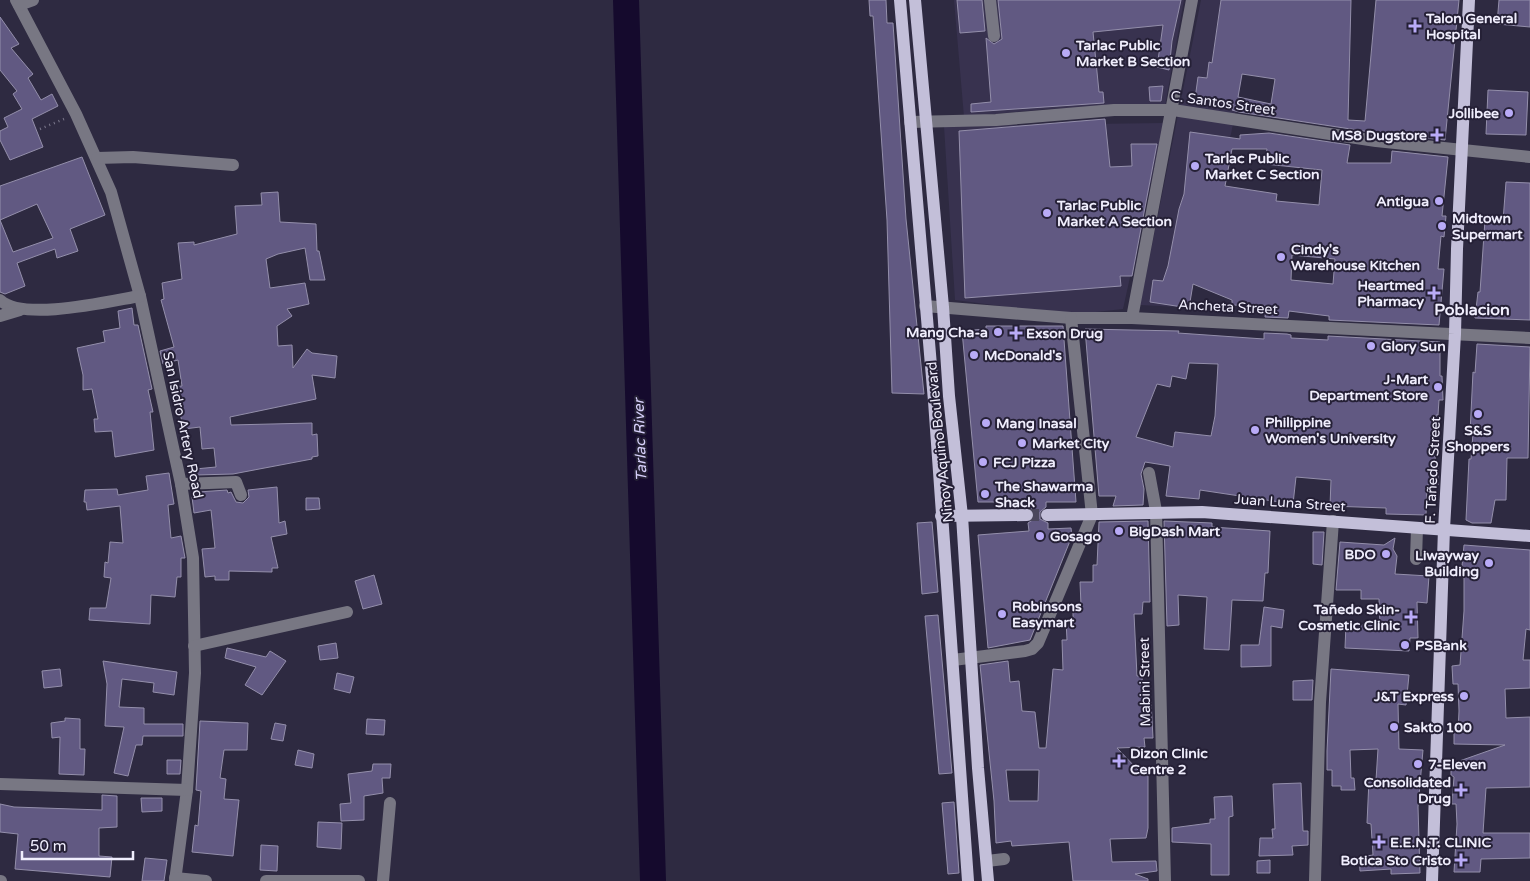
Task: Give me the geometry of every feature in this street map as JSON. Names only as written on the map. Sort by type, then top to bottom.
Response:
[{"type":"main road","name":"Ninoy Aquino Boulevard","points":[[900,0],[934,401],[968,881]]},
{"type":"main road","name":"Ninoy Aquino Boulevard","points":[[915,0],[943,307],[949,396],[962,516],[973,658],[978,768],[988,881]]},
{"type":"main road","name":"F. Tañedo Street","points":[[1432,881],[1444,529],[1456,334],[1461,150],[1469,0]]},
{"type":"main road","name":"Juan Luna Street","points":[[1047,515],[1156,511],[1202,512],[1530,536]]},
{"type":"main road","points":[[941,516],[1027,515]]},
{"type":"street","points":[[17,2],[33,0]]},
{"type":"street","points":[[990,0],[994,36]]},
{"type":"street","points":[[1132,318],[1173,110],[1192,0]]},
{"type":"street","name":"San Isidro Artery Road","points":[[17,2],[76,114],[111,192],[140,296],[181,484],[193,558],[195,673],[187,790],[175,880]]},
{"type":"street","name":"C. Santos Street","points":[[910,122],[996,120],[1114,110],[1173,110],[1376,141],[1530,157]]},
{"type":"street","points":[[97,158],[133,157],[233,165]]},
{"type":"street","points":[[0,316],[20,310],[68,308],[140,296]]},
{"type":"street","points":[[0,300],[20,310]]},
{"type":"street","name":"Ancheta Street","points":[[925,306],[1070,318],[1132,318],[1530,338]]},
{"type":"street","points":[[953,660],[1025,651],[1032,649],[1038,643],[1092,514],[1070,318]]},
{"type":"street","name":"Mabini Street","points":[[1150,473],[1156,511],[1165,881]]},
{"type":"street","points":[[181,484],[236,482],[241,495]]},
{"type":"street","points":[[1315,881],[1320,702],[1333,521]]},
{"type":"street","points":[[1416,559],[1417,528]]},
{"type":"street","points":[[194,646],[347,612]]},
{"type":"street","points":[[0,784],[187,790]]},
{"type":"street","points":[[383,881],[390,804]]},
{"type":"street","points":[[987,861],[1004,859]]},
{"type":"street","points":[[175,880],[206,881]]},
{"type":"street","points":[[266,881],[359,881]]},
{"type":"path","points":[[40,129],[76,114]]},
{"type":"shaded area","name":"Tarlac Public Market B Section","points":[[954,0],[1184,0],[1165,106],[1048,109],[964,117]]},
{"type":"shaded area","name":"Tarlac Public Market C Section","points":[[1201,0],[1258,0],[1231,134],[1178,307],[1140,305]]},
{"type":"shaded area","name":"Tarlac Public Market A Section","points":[[1164,123],[1123,309],[1069,315],[955,300],[944,126]]},
{"type":"building","points":[[869,0],[886,0],[887,23],[893,23],[906,219],[924,394],[892,393],[887,220],[873,16],[870,16]]},
{"type":"building","points":[[957,0],[982,0],[985,31],[960,33]]},
{"type":"building","points":[[998,0],[1181,0],[1172,41],[1169,70],[1157,67],[1163,25],[1093,32],[1099,92],[1103,92],[1104,103],[971,112],[971,104],[991,102],[986,38],[994,44],[1002,39]]},
{"type":"building","points":[[1221,0],[1351,0],[1348,120],[1365,121],[1376,0],[1459,0],[1445,140],[1377,133],[1239,112],[1232,110],[1234,105],[1195,99],[1198,77],[1207,78],[1209,62],[1212,63]],"holes":[[[1242,74],[1275,79],[1271,104],[1238,97]]]},
{"type":"building","points":[[1499,0],[1530,0],[1530,27],[1497,24]]},
{"type":"building","points":[[0,17],[19,44],[11,48],[33,74],[28,78],[41,100],[52,94],[58,106],[32,119],[43,147],[10,160],[0,140],[0,131],[8,127],[4,118],[22,109],[13,94],[17,91],[0,70]]},
{"type":"building","points":[[1163,86],[1161,101],[1150,101],[1149,87]]},
{"type":"building","points":[[1488,90],[1528,92],[1526,135],[1486,134]]},
{"type":"building","name":"Tarlac Public Market A Section","points":[[1105,119],[1110,167],[1132,166],[1131,144],[1157,144],[1132,276],[1120,276],[1121,286],[965,298],[959,131]]},
{"type":"building","points":[[1190,132],[1240,139],[1240,135],[1269,133],[1350,145],[1347,163],[1391,163],[1392,151],[1448,157],[1442,216],[1446,216],[1444,237],[1441,236],[1438,269],[1444,269],[1439,325],[1329,320],[1329,316],[1289,311],[1288,318],[1265,317],[1266,306],[1232,305],[1232,300],[1193,284],[1189,308],[1150,302],[1153,280],[1163,281],[1168,266],[1179,209],[1184,194]],"holes":[[[1232,149],[1267,149],[1265,164],[1322,170],[1319,205],[1276,201],[1277,194],[1225,186]],[[1292,255],[1335,259],[1333,284],[1291,280]]]},
{"type":"building","points":[[82,157],[105,215],[70,229],[78,251],[57,258],[55,249],[17,263],[25,286],[5,294],[0,292],[0,186]],"holes":[[[37,204],[53,238],[13,252],[0,220]]]},
{"type":"building","points":[[1506,182],[1530,183],[1530,320],[1475,318],[1478,292],[1480,292],[1485,220],[1503,221]]},
{"type":"building","points":[[278,192],[280,222],[316,224],[317,251],[319,251],[325,280],[310,280],[305,248],[278,254],[266,259],[270,288],[305,283],[309,304],[287,309],[292,316],[277,326],[278,346],[292,345],[293,368],[307,349],[312,353],[337,356],[335,378],[312,375],[316,399],[230,417],[231,425],[312,423],[312,435],[317,434],[318,456],[312,457],[312,459],[233,474],[196,475],[195,469],[216,467],[214,448],[202,449],[200,427],[184,429],[173,387],[182,386],[178,360],[163,364],[160,351],[174,347],[161,300],[164,299],[162,283],[182,279],[178,243],[194,242],[194,245],[237,234],[235,206],[262,205],[261,193]]},
{"type":"building","points":[[132,308],[134,325],[138,325],[152,389],[148,390],[153,412],[150,412],[154,450],[115,457],[112,431],[95,432],[94,419],[98,419],[92,389],[83,390],[83,375],[77,348],[105,342],[103,331],[120,328],[118,311]]},
{"type":"building","name":"Market City","points":[[986,326],[1063,326],[1076,502],[1046,502],[1046,507],[1040,512],[1040,519],[1048,523],[1048,529],[1071,528],[1072,536],[1030,640],[988,648],[978,535],[1029,531],[1028,523],[1034,519],[1035,515],[1031,508],[1026,507],[1026,502],[978,502],[962,331],[986,329]]},
{"type":"building","points":[[1085,329],[1179,331],[1178,333],[1264,339],[1264,333],[1287,334],[1291,335],[1291,338],[1328,340],[1328,336],[1440,342],[1440,376],[1442,376],[1443,400],[1439,400],[1438,415],[1436,415],[1435,463],[1438,463],[1438,485],[1427,485],[1426,515],[1386,514],[1386,508],[1330,506],[1331,480],[1296,477],[1293,504],[1200,490],[1199,499],[1166,496],[1170,466],[1145,462],[1141,474],[1144,489],[1143,505],[1113,506],[1116,496],[1099,496]],"holes":[[[1189,363],[1218,364],[1215,416],[1211,436],[1175,432],[1173,447],[1136,437],[1157,384],[1170,387],[1172,376],[1186,379]]]},
{"type":"building","points":[[1477,344],[1530,347],[1528,458],[1507,458],[1506,500],[1495,500],[1491,523],[1472,523],[1466,520],[1469,459],[1471,459],[1473,433],[1470,433],[1473,372],[1475,373]]},
{"type":"building","points":[[169,473],[174,504],[168,505],[171,538],[181,536],[185,558],[181,558],[181,577],[177,577],[175,597],[151,595],[150,624],[89,620],[90,608],[106,608],[111,578],[104,577],[105,562],[108,563],[110,542],[123,543],[120,506],[87,510],[86,502],[84,502],[85,490],[117,489],[118,495],[148,490],[146,476]]},
{"type":"building","points":[[277,487],[279,523],[285,521],[287,534],[271,537],[278,568],[272,568],[272,572],[229,571],[229,580],[215,580],[215,576],[205,577],[202,549],[215,548],[211,510],[194,513],[192,497],[198,496],[198,492],[227,490],[228,493],[231,492],[236,502],[243,503],[249,497],[248,490]]},
{"type":"building","points":[[306,498],[319,498],[320,509],[306,510]]},
{"type":"building","points":[[1148,521],[1150,602],[1143,602],[1142,614],[1134,614],[1137,676],[1142,676],[1143,703],[1151,701],[1153,738],[1144,738],[1145,747],[1117,748],[1138,770],[1148,769],[1148,828],[1146,838],[1110,839],[1112,862],[1156,861],[1157,871],[1135,874],[1148,879],[1148,881],[1073,881],[1069,842],[1012,846],[1011,841],[996,843],[994,801],[980,665],[1008,661],[1010,682],[1019,681],[1022,711],[1035,712],[1039,748],[1046,748],[1053,669],[1063,670],[1062,640],[1067,640],[1066,620],[1073,620],[1073,605],[1081,605],[1080,582],[1093,582],[1093,565],[1097,565],[1099,522]],"holes":[[[1006,770],[1039,770],[1038,801],[1009,801]]]},
{"type":"building","points":[[1164,521],[1212,523],[1212,527],[1270,531],[1268,573],[1265,573],[1263,601],[1232,600],[1229,650],[1204,649],[1207,597],[1178,595],[1179,625],[1167,626]]},
{"type":"building","points":[[932,522],[938,592],[922,594],[917,523]]},
{"type":"building","points":[[1313,532],[1324,532],[1322,565],[1313,564]]},
{"type":"building","points":[[1395,538],[1393,549],[1397,556],[1395,574],[1429,576],[1427,603],[1417,602],[1418,638],[1410,638],[1409,651],[1345,648],[1346,624],[1380,626],[1379,599],[1361,599],[1361,590],[1336,590],[1340,542],[1384,545]]},
{"type":"building","points":[[1464,545],[1530,550],[1530,630],[1526,629],[1523,660],[1530,660],[1530,688],[1505,689],[1506,718],[1530,717],[1530,787],[1486,788],[1483,833],[1530,833],[1530,858],[1481,859],[1480,872],[1454,872],[1457,824],[1456,804],[1452,804],[1454,777],[1451,775],[1451,764],[1505,745],[1454,744],[1454,732],[1458,732],[1459,711],[1458,684],[1453,684],[1452,666],[1460,665],[1464,611],[1464,578],[1461,577]]},
{"type":"building","points":[[374,575],[382,604],[363,609],[355,581]]},
{"type":"building","points":[[1264,607],[1284,610],[1282,628],[1271,626],[1271,666],[1241,667],[1241,645],[1259,645]]},
{"type":"building","points":[[938,615],[952,773],[939,774],[925,616]]},
{"type":"building","points":[[336,643],[338,658],[320,660],[318,646]]},
{"type":"building","points":[[227,648],[266,657],[270,651],[286,661],[262,695],[245,685],[256,667],[225,658]]},
{"type":"building","points":[[103,661],[177,672],[174,695],[153,692],[154,683],[122,679],[119,707],[144,708],[144,724],[183,724],[183,736],[143,736],[142,745],[136,745],[128,776],[114,773],[124,727],[105,726],[107,684]]},
{"type":"building","points":[[60,669],[62,686],[44,688],[42,671]]},
{"type":"building","points":[[1331,669],[1409,675],[1406,705],[1398,704],[1399,749],[1423,750],[1418,807],[1420,873],[1391,874],[1391,869],[1360,871],[1359,857],[1373,855],[1371,824],[1367,823],[1369,780],[1376,780],[1378,749],[1350,750],[1351,778],[1354,778],[1355,790],[1341,790],[1341,786],[1332,786],[1332,770],[1327,770]]},
{"type":"building","points":[[337,673],[354,677],[350,693],[334,689]]},
{"type":"building","points":[[1313,680],[1312,700],[1293,700],[1293,681]]},
{"type":"building","points":[[65,718],[80,719],[80,749],[85,749],[84,775],[59,774],[60,737],[52,738],[51,723],[65,721]]},
{"type":"building","points":[[367,719],[385,720],[384,735],[366,734]]},
{"type":"building","points":[[200,721],[248,723],[247,750],[224,750],[220,778],[226,779],[224,799],[239,800],[233,856],[192,852],[195,825],[198,826],[201,791],[196,790]]},
{"type":"building","points":[[275,723],[286,725],[283,741],[271,739]]},
{"type":"building","points":[[298,750],[314,754],[312,768],[295,765]]},
{"type":"building","points":[[167,760],[181,760],[180,774],[167,774]]},
{"type":"building","points":[[373,764],[391,764],[390,778],[382,778],[383,793],[364,796],[364,820],[341,821],[340,804],[351,803],[348,774],[372,771]]},
{"type":"building","points":[[1301,783],[1303,831],[1308,831],[1308,845],[1292,846],[1293,855],[1259,856],[1260,838],[1273,838],[1272,829],[1275,829],[1273,784]]},
{"type":"building","points":[[102,795],[117,796],[117,827],[99,828],[99,856],[112,857],[110,877],[15,869],[18,834],[0,832],[0,804],[14,807],[102,810]]},
{"type":"building","points":[[1232,796],[1233,816],[1229,817],[1229,875],[1211,875],[1211,844],[1172,842],[1172,828],[1210,823],[1210,819],[1215,819],[1214,797]]},
{"type":"building","points":[[141,798],[162,798],[162,811],[142,812]]},
{"type":"building","points":[[954,802],[959,873],[948,874],[942,803]]},
{"type":"building","points":[[318,822],[342,823],[341,849],[317,847]]},
{"type":"building","points":[[261,845],[278,846],[277,871],[260,870]]},
{"type":"building","points":[[145,858],[167,860],[164,881],[142,881]]},
{"type":"building","points":[[1270,860],[1270,873],[1257,873],[1257,861]]},
{"type":"waterway","name":"Tarlac River","points":[[626,0],[653,881]]},
{"type":"tunnel","points":[[1027,515],[1047,515]]},
{"type":"place","name":"Talon General Hospital","points":[[1415,26]]},
{"type":"place","name":"Tarlac Public Market B Section","points":[[1066,53]]},
{"type":"place","name":"Jollibee","points":[[1509,113]]},
{"type":"place","name":"MS8 Dugstore","points":[[1437,135]]},
{"type":"place","name":"Tarlac Public Market C Section","points":[[1195,166]]},
{"type":"place","name":"Antigua","points":[[1439,201]]},
{"type":"place","name":"Tarlac Public Market A Section","points":[[1047,213]]},
{"type":"place","name":"Midtown Supermart","points":[[1442,226]]},
{"type":"place","name":"Cindy's Warehouse Kitchen","points":[[1281,257]]},
{"type":"place","name":"Heartmed Pharmacy","points":[[1434,293]]},
{"type":"place","name":"Mang Cha-a","points":[[998,332]]},
{"type":"place","name":"Exson Drug","points":[[1016,333]]},
{"type":"place","name":"Glory Sun","points":[[1371,346]]},
{"type":"place","name":"McDonald's","points":[[974,355]]},
{"type":"place","name":"J-Mart Department Store","points":[[1438,387]]},
{"type":"place","name":"S&S Shoppers","points":[[1478,414]]},
{"type":"place","name":"Mang Inasal","points":[[986,423]]},
{"type":"place","name":"Philippine Women's University","points":[[1255,430]]},
{"type":"place","name":"Market City","points":[[1022,443]]},
{"type":"place","name":"FCJ Pizza","points":[[983,462]]},
{"type":"place","name":"The Shawarma Shack","points":[[985,494]]},
{"type":"place","name":"BigDash Mart","points":[[1119,531]]},
{"type":"place","name":"Gosago","points":[[1040,536]]},
{"type":"place","name":"BDO","points":[[1386,554]]},
{"type":"place","name":"Liwayway Building","points":[[1489,563]]},
{"type":"place","name":"Robinsons Easymart","points":[[1002,614]]},
{"type":"place","name":"Tañedo Skin- Cosmetic Clinic","points":[[1411,617]]},
{"type":"place","name":"PSBank","points":[[1405,645]]},
{"type":"place","name":"J&T Express","points":[[1464,696]]},
{"type":"place","name":"Sakto 100","points":[[1394,727]]},
{"type":"place","name":"Dizon Clinic Centre 2","points":[[1119,761]]},
{"type":"place","name":"7-Eleven","points":[[1418,764]]},
{"type":"place","name":"Consolidated Drug","points":[[1461,790]]},
{"type":"place","name":"E.E.N.T. CLINIC","points":[[1379,842]]},
{"type":"place","name":"Botica Sto Cristo","points":[[1461,860]]},
{"type":"district","name":"Poblacion","points":[[1472,310]]}]
